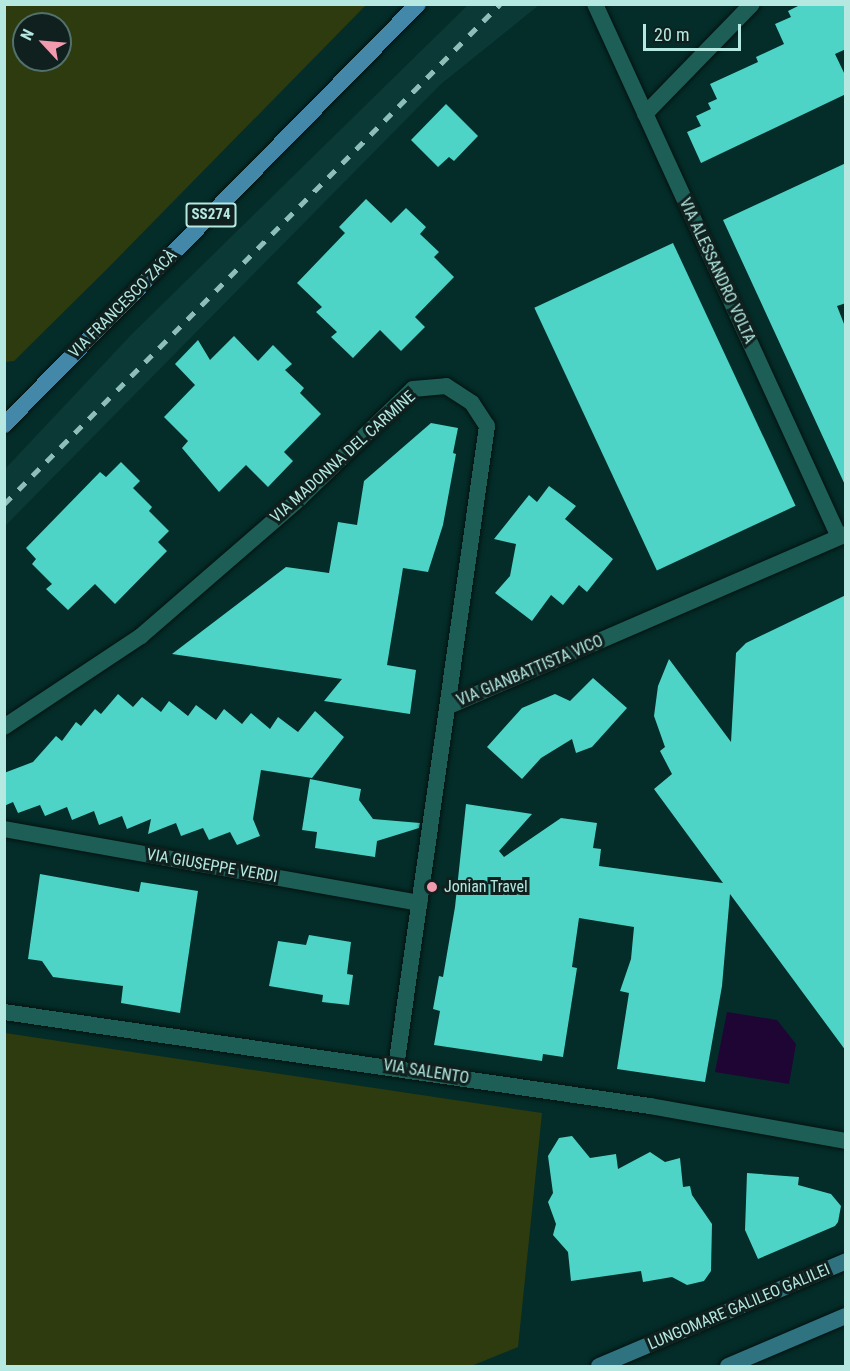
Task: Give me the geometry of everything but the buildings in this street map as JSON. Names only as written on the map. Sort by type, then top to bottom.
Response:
[{"type":"main road","name":"VIA FRANCESCO ZACÀ","points":[[4,425],[418,4]]},
{"type":"main road","name":"LUNGOMARE GALILEO GALILEI","points":[[600,1366],[846,1261]]},
{"type":"main road","points":[[728,1366],[846,1316]]},
{"type":"street","name":"VIA ALESSANDRO VOLTA","points":[[595,4],[842,536]]},
{"type":"street","points":[[645,114],[752,4]]},
{"type":"street","name":"VIA MADONNA DEL CARMINE","points":[[4,727],[141,636],[299,499],[413,389],[446,386],[472,403],[487,426],[449,706]]},
{"type":"street","name":"VIA GIANBATTISTA VICO","points":[[396,1067],[449,706],[842,536]]},
{"type":"street","name":"VIA GIUSEPPE VERDI","points":[[4,829],[419,903]]},
{"type":"street","name":"VIA SALENTO","points":[[4,1012],[396,1067],[846,1141]]},
{"type":"shaded area","points":[[469,4],[539,5],[441,84],[5,526],[5,469],[132,334]]},
{"type":"shaded area","points":[[727,1012],[777,1020],[796,1044],[789,1084],[715,1072]]},
{"type":"green space","points":[[4,5],[366,5],[106,270],[14,361],[5,362]]},
{"type":"green space","points":[[5,1033],[542,1113],[518,1347],[471,1366],[5,1366]]},
{"type":"railway","points":[[4,504],[500,4]]},
{"type":"place","name":"Jonian Travel","points":[[432,887]]}]
